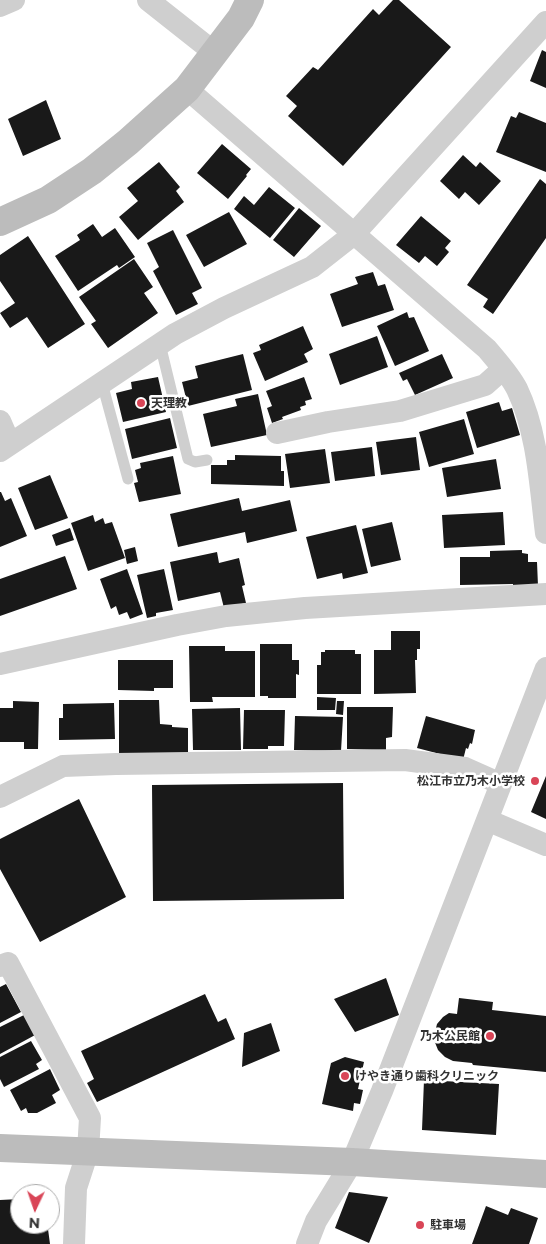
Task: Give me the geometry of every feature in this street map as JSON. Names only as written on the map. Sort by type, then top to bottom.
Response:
[{"type":"street","points":[[0,6],[14,0]]},
{"type":"street","points":[[148,0],[215,53]]},
{"type":"street","points":[[0,222],[48,200],[92,171],[128,142],[187,89],[240,18],[250,0]]},
{"type":"street","points":[[0,421],[5,448],[175,334],[224,308],[312,267],[354,234],[546,22]]},
{"type":"street","points":[[187,89],[487,349],[516,387],[525,410],[536,454],[546,533]]},
{"type":"street","points":[[277,433],[328,422],[400,411],[485,385],[503,369]]},
{"type":"street","points":[[0,664],[226,616],[305,608],[546,594]]},
{"type":"street","points":[[307,1244],[316,1221],[352,1162],[382,1091],[546,668]]},
{"type":"street","points":[[0,797],[63,766],[116,764],[404,760],[464,768],[501,784]]},
{"type":"street","points":[[487,820],[546,845]]},
{"type":"street","points":[[0,966],[8,963],[90,1118],[88,1151],[76,1188],[74,1244]]},
{"type":"street","points":[[0,1148],[352,1162],[546,1174]]},
{"type":"lane","points":[[160,344],[188,459],[195,462],[207,460]]},
{"type":"lane","points":[[102,383],[128,479]]},
{"type":"building","points":[[393,0],[399,0],[451,47],[343,166],[288,116],[297,106],[286,96],[313,67],[318,70],[373,9],[379,15]]},
{"type":"building","points":[[542,50],[546,52],[546,88],[530,81]]},
{"type":"building","points":[[46,100],[61,139],[23,156],[8,119]]},
{"type":"building","points":[[519,112],[546,123],[546,172],[496,152],[511,116],[516,118]]},
{"type":"building","points":[[222,144],[251,169],[228,199],[197,173]]},
{"type":"building","points":[[463,155],[476,167],[480,162],[501,181],[479,205],[465,192],[459,199],[440,181]]},
{"type":"building","points":[[159,162],[180,187],[176,191],[184,202],[138,240],[119,217],[138,201],[127,188]]},
{"type":"building","points":[[540,179],[546,184],[546,238],[493,314],[483,307],[488,299],[467,285]]},
{"type":"building","points":[[269,187],[295,208],[270,238],[234,209],[244,196],[254,205]]},
{"type":"building","points":[[299,208],[321,226],[294,257],[273,240]]},
{"type":"building","points":[[229,212],[247,244],[204,267],[186,235]]},
{"type":"building","points":[[421,216],[451,241],[445,248],[449,252],[437,266],[425,256],[419,263],[396,245]]},
{"type":"building","points":[[93,224],[102,237],[115,228],[135,257],[119,268],[117,265],[78,291],[55,256],[80,240],[77,235]]},
{"type":"building","points":[[173,230],[202,288],[192,293],[198,304],[176,315],[153,271],[159,267],[147,243]]},
{"type":"building","points":[[28,236],[85,324],[48,348],[27,317],[10,328],[0,313],[15,303],[0,281],[0,255]]},
{"type":"building","points":[[134,259],[153,287],[144,293],[158,313],[108,348],[91,324],[96,321],[79,297]]},
{"type":"building","points":[[373,272],[378,286],[385,284],[394,310],[342,327],[330,294],[358,284],[355,277]]},
{"type":"building","points":[[407,312],[409,318],[414,317],[429,351],[395,366],[377,326]]},
{"type":"building","points":[[303,326],[313,349],[304,354],[308,362],[265,381],[253,353],[261,350],[259,345]]},
{"type":"building","points":[[377,336],[388,367],[340,385],[329,354]]},
{"type":"building","points":[[243,354],[252,390],[188,406],[182,382],[198,378],[195,366]]},
{"type":"building","points":[[442,354],[453,378],[415,395],[407,379],[403,381],[399,373]]},
{"type":"building","name":"天理教","points":[[158,377],[166,412],[123,422],[116,393],[132,389],[131,382]]},
{"type":"building","points":[[304,377],[312,399],[305,401],[306,405],[300,407],[301,410],[272,423],[267,408],[272,406],[266,391]]},
{"type":"building","points":[[258,394],[267,435],[211,447],[203,414],[237,406],[235,399]]},
{"type":"building","points":[[499,402],[502,411],[512,408],[520,435],[477,448],[466,412]]},
{"type":"building","points":[[170,418],[177,448],[132,459],[125,429]]},
{"type":"building","points":[[464,419],[474,454],[429,467],[419,432]]},
{"type":"building","points":[[416,437],[420,470],[381,475],[376,442]]},
{"type":"building","points":[[372,447],[375,476],[335,481],[331,452]]},
{"type":"building","points":[[325,449],[330,483],[290,488],[285,454]]},
{"type":"building","points":[[235,455],[281,456],[284,486],[211,484],[211,465],[227,465],[227,460],[235,460]]},
{"type":"building","points":[[173,456],[181,494],[139,502],[134,483],[138,482],[135,470],[141,468],[140,463]]},
{"type":"building","points":[[496,459],[501,489],[447,497],[442,468]]},
{"type":"building","points":[[50,475],[68,518],[35,530],[18,488]]},
{"type":"building","points":[[0,492],[5,501],[11,498],[27,536],[0,547]]},
{"type":"building","points":[[239,498],[242,511],[290,500],[297,531],[247,543],[245,532],[178,547],[170,514]]},
{"type":"building","points":[[503,512],[505,545],[444,548],[442,515]]},
{"type":"building","points":[[93,515],[95,522],[103,518],[105,524],[112,522],[125,558],[88,571],[71,523]]},
{"type":"building","points":[[392,522],[401,560],[371,567],[362,529]]},
{"type":"building","points":[[356,525],[368,573],[343,579],[342,573],[317,579],[306,537]]},
{"type":"building","points":[[70,528],[74,540],[56,546],[52,535]]},
{"type":"building","points":[[135,547],[138,561],[127,564],[124,550]]},
{"type":"building","points":[[522,550],[522,553],[528,554],[528,562],[537,562],[538,586],[513,587],[513,584],[460,585],[460,557],[490,557],[490,551]]},
{"type":"building","points":[[217,552],[219,563],[239,558],[245,585],[242,586],[246,603],[224,608],[220,592],[178,601],[170,562]]},
{"type":"building","points":[[65,556],[77,589],[0,616],[0,579]]},
{"type":"building","points":[[127,569],[143,614],[130,619],[127,612],[119,615],[116,606],[111,609],[100,579]]},
{"type":"building","points":[[164,569],[173,610],[156,613],[156,616],[147,618],[137,575]]},
{"type":"building","points":[[391,631],[420,631],[420,649],[417,649],[417,660],[415,660],[416,693],[374,694],[374,650],[391,650]]},
{"type":"building","points":[[260,644],[292,644],[292,660],[299,660],[299,675],[296,674],[296,698],[268,698],[268,696],[260,696]]},
{"type":"building","points":[[189,646],[225,646],[225,651],[255,651],[255,697],[212,697],[213,702],[190,702]]},
{"type":"building","points":[[325,650],[355,650],[355,654],[361,654],[361,694],[317,694],[317,665],[321,665],[321,652],[325,652]]},
{"type":"building","points":[[118,660],[173,660],[173,688],[154,688],[154,691],[118,690]]},
{"type":"building","points":[[317,697],[336,698],[335,710],[317,710]]},
{"type":"building","points":[[119,700],[159,700],[160,724],[188,728],[188,756],[119,755]]},
{"type":"building","points":[[13,701],[39,702],[38,749],[24,749],[24,742],[0,742],[0,708],[13,708]]},
{"type":"building","points":[[337,701],[344,701],[343,715],[336,714]]},
{"type":"building","points":[[114,703],[115,739],[59,740],[59,718],[63,718],[63,704]]},
{"type":"building","points":[[347,707],[393,707],[392,737],[386,738],[386,750],[347,749]]},
{"type":"building","points":[[240,708],[241,750],[193,750],[192,709]]},
{"type":"building","points":[[244,710],[285,710],[284,746],[268,746],[268,749],[243,749]]},
{"type":"building","points":[[295,716],[343,717],[341,751],[294,750]]},
{"type":"building","points":[[426,716],[475,730],[472,744],[470,743],[468,749],[466,748],[463,760],[417,748]]},
{"type":"building","points":[[546,776],[546,819],[531,812]]},
{"type":"building","points":[[343,783],[344,899],[153,901],[152,785]]},
{"type":"building","points":[[79,799],[126,897],[40,942],[0,869],[0,839]]},
{"type":"building","points":[[386,978],[399,1015],[355,1032],[334,999]]},
{"type":"building","points":[[6,984],[21,1012],[0,1023],[0,987]]},
{"type":"building","points":[[205,994],[218,1022],[226,1018],[235,1039],[97,1102],[87,1083],[94,1079],[81,1051]]},
{"type":"building","name":"乃木公民館","points":[[459,998],[493,1002],[492,1010],[546,1016],[546,1072],[473,1065],[472,1063],[453,1061],[445,1057],[438,1050],[434,1040],[435,1032],[437,1024],[443,1017],[449,1013],[457,1014]]},
{"type":"building","points":[[26,1014],[37,1034],[0,1054],[0,1027]]},
{"type":"building","points":[[271,1023],[280,1051],[242,1067],[244,1033]]},
{"type":"building","points":[[31,1041],[42,1060],[36,1064],[39,1069],[4,1087],[0,1079],[0,1057]]},
{"type":"building","name":"けやき通り歯科クリニック","points":[[345,1057],[364,1062],[358,1089],[363,1090],[360,1104],[354,1103],[353,1111],[322,1104],[331,1063]]},
{"type":"building","points":[[50,1069],[60,1090],[52,1095],[56,1103],[37,1113],[28,1113],[26,1108],[21,1111],[10,1090]]},
{"type":"building","points":[[424,1080],[499,1084],[496,1135],[422,1130]]},
{"type":"building","points":[[349,1192],[388,1197],[369,1243],[335,1228]]},
{"type":"building","points":[[0,1200],[10,1200],[10,1234],[49,1234],[50,1244],[0,1244]]},
{"type":"building","points":[[486,1206],[508,1215],[511,1208],[538,1218],[529,1244],[472,1244]]},
{"type":"place","name":"天理教","points":[[141,403]]},
{"type":"place","name":"松江市立乃木小学校","points":[[535,781]]},
{"type":"place","name":"乃木公民館","points":[[490,1036]]},
{"type":"place","name":"けやき通り歯科クリニック","points":[[345,1076]]},
{"type":"place","name":"駐車場","points":[[420,1225]]}]
